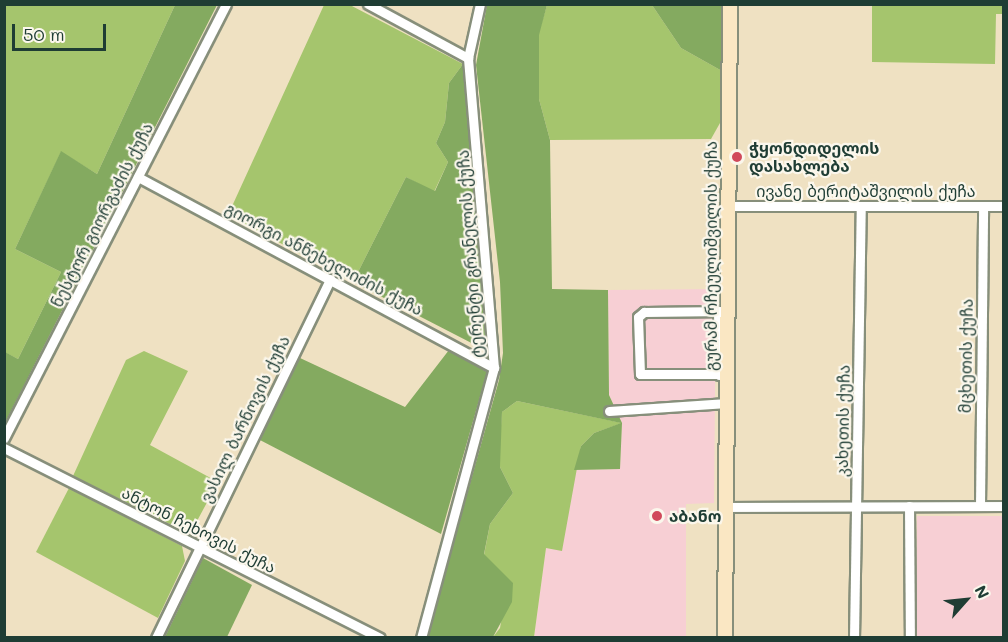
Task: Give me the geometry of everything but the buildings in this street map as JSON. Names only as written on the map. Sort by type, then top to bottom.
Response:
[{"type":"street","name":"ნესტორ გიორგაძის ქუჩა","points":[[4,438],[226,4]]},
{"type":"street","points":[[368,4],[468,58]]},
{"type":"street","name":"ტერენტი გრანელის ქუჩა","points":[[421,638],[494,368],[468,58],[480,4]]},
{"type":"street","name":"გურამ რჩეულიშვილის ქუჩა","points":[[725,638],[727,403],[723,375],[723,311],[728,206],[730,4]]},
{"type":"street","name":"გიორგი ანწეხელიძის ქუჩა","points":[[138,177],[494,368]]},
{"type":"street","name":"ივანე ბერიტაშვილის ქუჩა","points":[[728,206],[1004,206]]},
{"type":"street","name":"კახეთის ქუჩა","points":[[854,638],[861,206]]},
{"type":"street","name":"მცხეთის ქუჩა","points":[[980,506],[983,206]]},
{"type":"street","name":"ვასილ ბარნოვის ქუჩა","points":[[156,638],[330,279]]},
{"type":"street","points":[[723,311],[639,314],[638,371],[643,376],[723,375]]},
{"type":"street","points":[[609,411],[727,403]]},
{"type":"street","name":"ანტონ ჩეხოვის ქუჩა","points":[[4,448],[380,638]]},
{"type":"street","points":[[726,507],[1004,506]]},
{"type":"street","points":[[909,507],[910,638]]},
{"type":"shaded area","points":[[716,289],[714,503],[686,504],[686,637],[534,638],[546,548],[562,550],[574,470],[620,469],[622,423],[609,395],[608,290]]},
{"type":"shaded area","points":[[917,516],[1003,516],[1003,637],[917,637]]},
{"type":"green space","points":[[4,5],[175,5],[97,174],[61,152],[15,249],[61,272],[18,359],[4,352]]},
{"type":"green space","points":[[175,5],[217,5],[5,423],[5,352],[18,359],[61,272],[15,249],[61,151],[97,174]]},
{"type":"green space","points":[[324,5],[350,5],[463,64],[449,83],[445,122],[436,143],[448,162],[434,192],[406,177],[353,282],[228,215]]},
{"type":"green space","points":[[487,5],[547,5],[539,35],[539,99],[550,140],[552,289],[608,290],[609,395],[622,423],[620,469],[574,470],[581,446],[594,433],[621,423],[517,401],[502,412],[500,467],[513,493],[490,524],[484,554],[513,583],[512,602],[493,637],[427,638],[499,380],[503,353],[500,282],[476,65]]},
{"type":"green space","points":[[547,5],[652,5],[681,48],[722,71],[720,123],[711,139],[550,140],[539,99],[538,35]]},
{"type":"green space","points":[[652,5],[721,5],[722,71],[681,48]]},
{"type":"green space","points":[[872,5],[1003,5],[1003,14],[996,14],[995,64],[872,62]]},
{"type":"green space","points":[[463,64],[487,351],[353,282],[406,177],[435,191],[448,162],[436,143],[445,122],[449,83]]},
{"type":"green space","points":[[449,350],[487,372],[441,534],[258,439],[300,358],[405,407]]},
{"type":"green space","points":[[144,351],[188,371],[150,445],[218,482],[190,534],[73,476],[126,360]]},
{"type":"green space","points":[[517,401],[622,423],[594,433],[581,446],[562,551],[546,548],[534,637],[493,637],[500,628],[508,581],[484,555],[490,524],[513,493],[500,467],[500,439],[502,412]]},
{"type":"green space","points":[[69,488],[182,546],[185,561],[158,618],[36,552]]},
{"type":"green space","points":[[203,558],[252,585],[227,637],[165,637]]},
{"type":"place","name":"ჭყონდიდელის დასახლება","points":[[737,157]]},
{"type":"place","name":"აბანო","points":[[657,516]]}]
